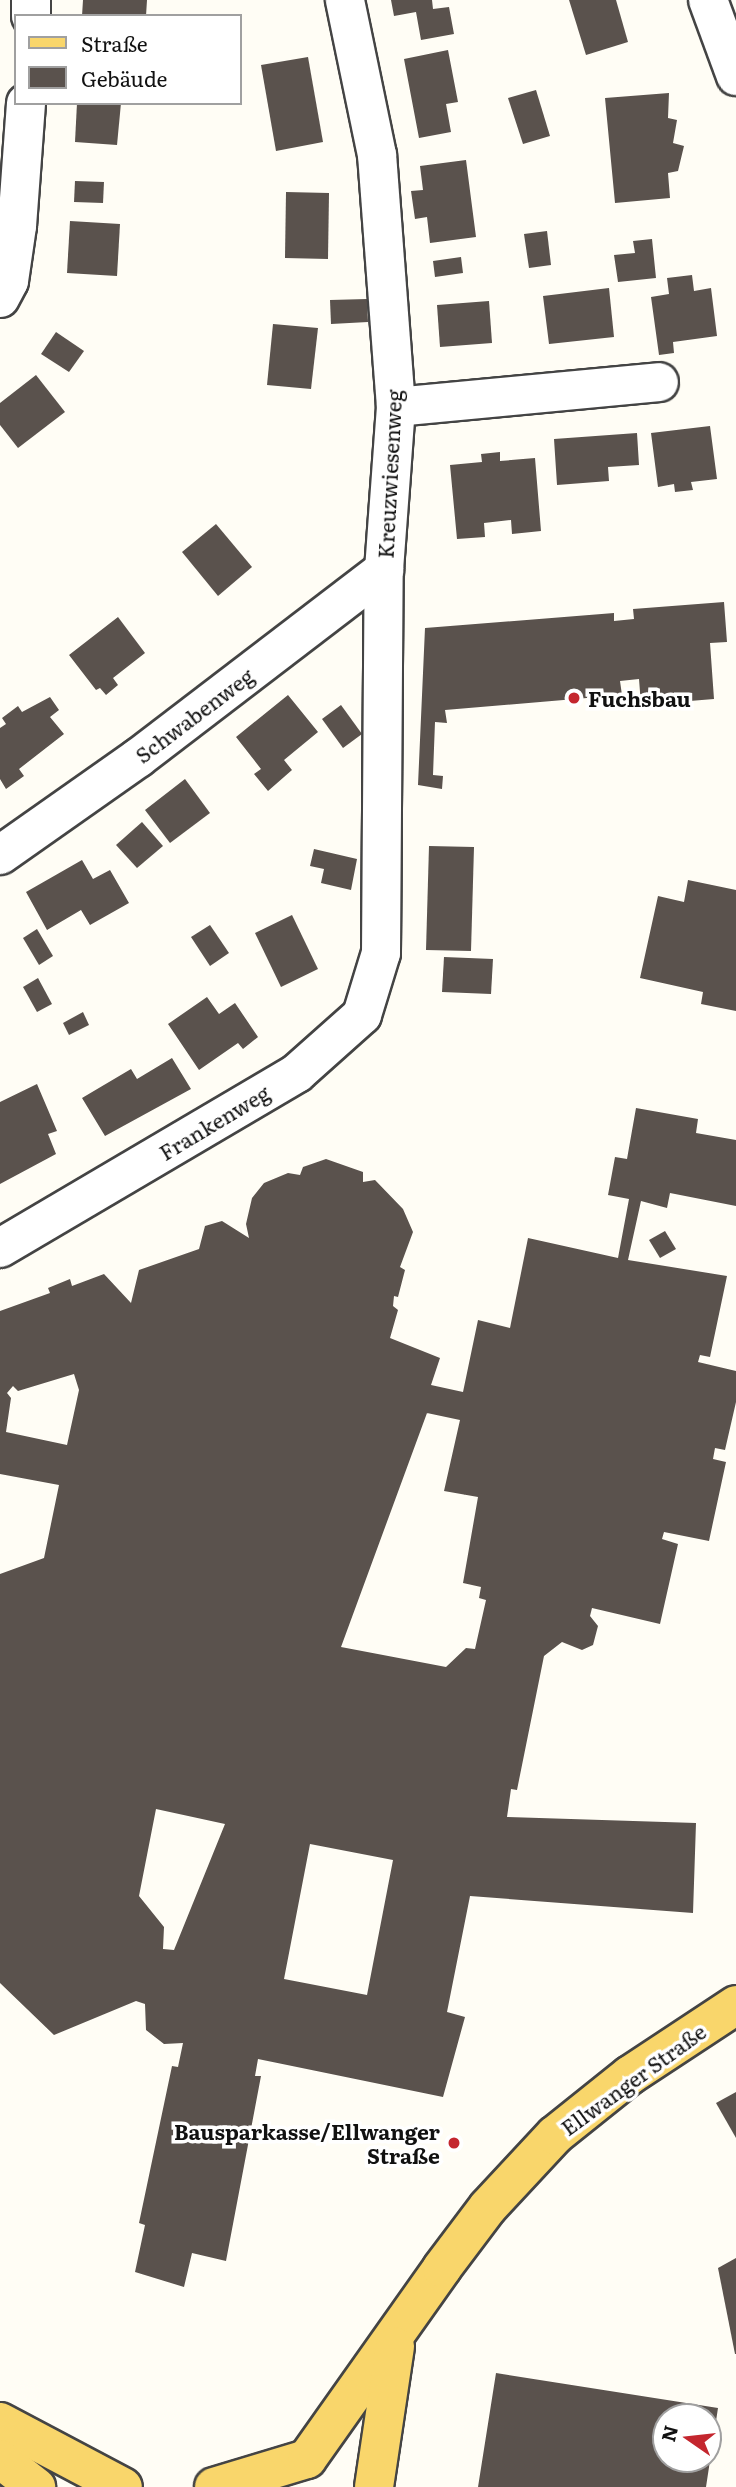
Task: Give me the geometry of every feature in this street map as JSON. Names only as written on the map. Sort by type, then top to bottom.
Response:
[{"type":"main road","name":"Ellwanger Straße","points":[[374,2487],[396,2338],[488,2207],[555,2136],[630,2075],[736,2004]]},
{"type":"main road","points":[[214,2487],[302,2473],[396,2338]]},
{"type":"main road","points":[[0,2422],[123,2487]]},
{"type":"main road","points":[[0,2459],[36,2487]]},
{"type":"street","name":"Kreuzwiesenweg","points":[[345,0],[377,155],[396,407],[384,570],[381,953]]},
{"type":"street","points":[[708,0],[736,76]]},
{"type":"street","points":[[0,298],[9,281],[17,226],[26,105]]},
{"type":"street","points":[[396,407],[659,382]]},
{"type":"street","name":"Schwabenweg","points":[[0,855],[105,782],[384,570]]},
{"type":"street","name":"Frankenweg","points":[[0,1248],[298,1073],[362,1015],[381,953]]},
{"type":"building","points":[[83,0],[147,0],[146,14],[82,14]]},
{"type":"building","points":[[391,0],[432,0],[433,9],[449,7],[454,34],[421,40],[416,12],[394,16]]},
{"type":"building","points":[[569,0],[616,0],[628,42],[586,55]]},
{"type":"building","points":[[448,50],[458,102],[446,104],[451,132],[419,138],[404,59]]},
{"type":"building","points":[[308,57],[323,142],[276,151],[261,65]]},
{"type":"building","points":[[536,90],[550,136],[523,144],[508,98]]},
{"type":"building","points":[[669,93],[668,118],[677,120],[673,143],[684,146],[678,171],[668,173],[670,198],[615,203],[605,98]]},
{"type":"building","points":[[77,105],[121,105],[117,145],[75,142]]},
{"type":"building","points":[[466,160],[476,237],[430,243],[427,217],[415,219],[411,191],[423,190],[420,166]]},
{"type":"building","points":[[75,181],[104,182],[103,203],[74,202]]},
{"type":"building","points":[[286,192],[329,193],[328,259],[285,258]]},
{"type":"building","points":[[70,221],[120,224],[117,276],[67,273]]},
{"type":"building","points":[[547,231],[551,265],[529,268],[524,234]]},
{"type":"building","points":[[652,239],[656,278],[618,282],[614,255],[635,253],[633,241]]},
{"type":"building","points":[[461,257],[463,273],[435,277],[433,261]]},
{"type":"building","points":[[692,275],[694,291],[711,288],[717,336],[673,342],[674,353],[659,355],[651,297],[669,294],[667,278]]},
{"type":"building","points":[[609,288],[614,337],[549,344],[543,296]]},
{"type":"building","points":[[367,299],[368,322],[331,324],[330,300]]},
{"type":"building","points":[[489,301],[492,343],[440,347],[437,305]]},
{"type":"building","points":[[273,324],[318,328],[311,389],[267,385]]},
{"type":"building","points":[[56,332],[84,351],[69,372],[41,354]]},
{"type":"building","points":[[36,375],[65,412],[18,448],[0,425],[0,403]]},
{"type":"building","points":[[710,426],[717,479],[691,482],[693,490],[675,492],[674,484],[658,487],[651,433]]},
{"type":"building","points":[[637,433],[639,465],[608,467],[609,481],[557,485],[554,439]]},
{"type":"building","points":[[500,452],[500,461],[535,458],[541,531],[512,534],[511,520],[484,523],[485,537],[457,539],[450,465],[482,462],[481,454]]},
{"type":"building","points":[[216,524],[252,567],[218,596],[182,552]]},
{"type":"building","points":[[724,602],[727,642],[710,643],[714,699],[641,705],[639,679],[620,681],[622,695],[445,710],[447,723],[435,722],[433,775],[443,776],[442,789],[418,785],[425,628],[614,613],[614,621],[634,619],[633,609]]},
{"type":"building","points":[[118,617],[145,653],[113,678],[118,685],[106,695],[100,688],[96,690],[69,655]]},
{"type":"building","points":[[288,695],[318,732],[284,760],[292,770],[268,791],[254,774],[261,769],[236,737]]},
{"type":"building","points":[[50,697],[59,710],[50,717],[64,734],[19,769],[24,776],[6,789],[0,779],[0,728],[6,724],[2,718],[18,706],[22,712]]},
{"type":"building","points":[[341,705],[362,734],[343,748],[322,719]]},
{"type":"building","points":[[185,779],[210,813],[170,843],[145,810]]},
{"type":"building","points":[[142,822],[163,846],[137,868],[116,845]]},
{"type":"building","points":[[429,846],[474,847],[471,951],[426,950]]},
{"type":"building","points":[[314,849],[357,859],[351,890],[321,883],[324,869],[310,866]]},
{"type":"building","points":[[82,860],[93,879],[110,870],[129,903],[90,925],[81,910],[47,930],[26,892]]},
{"type":"building","points":[[688,880],[736,890],[736,1011],[701,1004],[703,992],[640,978],[658,896],[684,902]]},
{"type":"building","points":[[292,915],[318,969],[281,987],[255,933]]},
{"type":"building","points":[[210,925],[229,953],[210,966],[191,937]]},
{"type":"building","points":[[37,929],[53,956],[39,965],[23,938]]},
{"type":"building","points":[[444,957],[493,959],[491,994],[442,992]]},
{"type":"building","points":[[38,978],[52,1004],[37,1012],[23,987]]},
{"type":"building","points":[[207,997],[219,1014],[235,1003],[258,1037],[243,1049],[238,1043],[199,1070],[168,1024]]},
{"type":"building","points":[[83,1012],[89,1025],[69,1035],[63,1023]]},
{"type":"building","points":[[172,1058],[191,1089],[105,1136],[82,1098],[131,1069],[137,1079]]},
{"type":"building","points":[[37,1084],[57,1131],[48,1134],[56,1154],[0,1184],[0,1102]]},
{"type":"building","points":[[636,1108],[698,1119],[696,1133],[736,1140],[736,1206],[670,1193],[667,1208],[641,1201],[628,1260],[727,1276],[710,1357],[700,1355],[698,1362],[736,1371],[736,1402],[725,1450],[715,1448],[713,1459],[726,1462],[709,1541],[664,1532],[662,1539],[678,1544],[660,1624],[592,1608],[590,1616],[598,1626],[593,1645],[582,1650],[562,1642],[544,1656],[517,1790],[511,1789],[507,1817],[696,1823],[693,1913],[470,1896],[447,2012],[465,2017],[443,2097],[258,2059],[255,2076],[261,2076],[226,2261],[192,2253],[184,2287],[135,2272],[145,2225],[139,2223],[172,2066],[178,2067],[183,2043],[164,2044],[146,2030],[145,2004],[136,2001],[54,2035],[0,1983],[0,1574],[44,1558],[59,1485],[0,1474],[0,1311],[50,1293],[48,1288],[70,1279],[72,1286],[104,1274],[131,1303],[139,1270],[199,1249],[205,1226],[222,1221],[249,1238],[246,1224],[252,1198],[264,1183],[288,1173],[300,1175],[303,1167],[326,1159],[363,1172],[363,1182],[375,1180],[403,1209],[413,1232],[400,1267],[405,1270],[398,1297],[394,1296],[393,1306],[398,1310],[390,1338],[440,1358],[431,1385],[463,1392],[478,1320],[510,1328],[528,1238],[618,1258],[629,1199],[608,1195],[615,1157],[627,1159]],"holes":[[[74,1374],[79,1390],[67,1445],[6,1432],[11,1398],[7,1393],[13,1386],[18,1391]],[[427,1413],[460,1420],[444,1491],[478,1497],[463,1583],[481,1587],[479,1598],[486,1600],[475,1649],[466,1648],[446,1667],[341,1647]],[[156,1809],[225,1824],[174,1950],[163,1949],[164,1927],[139,1896]],[[310,1844],[393,1860],[367,1995],[284,1979]]]},
{"type":"building","points":[[665,1231],[676,1249],[660,1258],[649,1240]]},
{"type":"building","points":[[736,2092],[736,2138],[716,2103]]},
{"type":"building","points":[[736,2258],[736,2354],[735,2354],[718,2268]]},
{"type":"building","points":[[496,2373],[686,2403],[652,2403],[652,2473],[708,2473],[706,2487],[478,2487]]},
{"type":"place","name":"Fuchsbau","points":[[574,698]]},
{"type":"place","name":"Bausparkasse/Ellwanger Straße","points":[[454,2143]]}]
